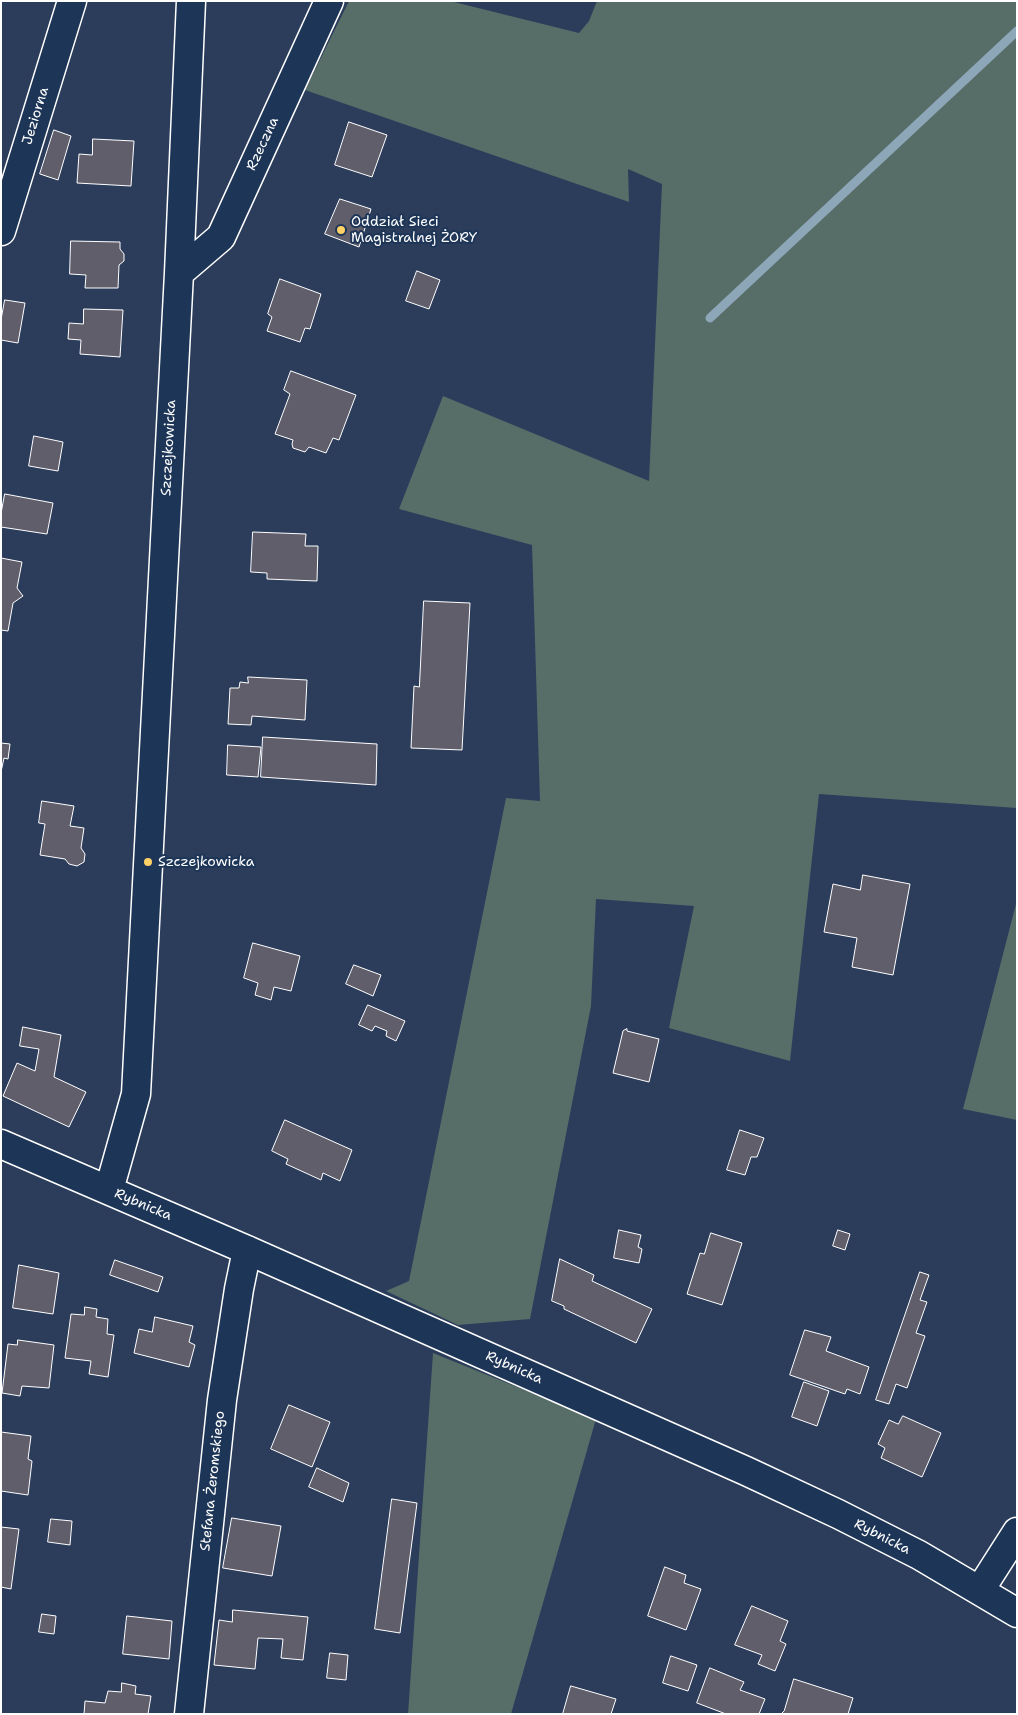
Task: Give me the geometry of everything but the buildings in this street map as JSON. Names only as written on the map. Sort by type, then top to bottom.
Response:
[{"type":"street","name":"Jeziorna","points":[[1,231],[72,1]]},
{"type":"street","name":"Szczejkowicka","points":[[109,1190],[136,1094],[179,272],[191,1]]},
{"type":"street","name":"Rzeczna","points":[[179,272],[221,237],[328,1]]},
{"type":"street","name":"Rybnicka","points":[[1,1144],[247,1250],[796,1495],[918,1555],[1017,1613]]},
{"type":"street","name":"Stefana Żeromskiego","points":[[189,1714],[222,1400],[247,1250]]},
{"type":"street","points":[[980,1590],[1017,1532]]},
{"type":"green space","points":[[349,1],[450,1],[579,33],[589,21],[597,1],[1017,1],[1017,808],[819,794],[790,1061],[669,1028],[694,906],[596,899],[591,1006],[530,1319],[458,1325],[386,1291],[409,1281],[506,798],[540,801],[532,545],[399,509],[443,396],[649,481],[662,184],[628,169],[629,202],[305,90]]},
{"type":"green space","points":[[1017,900],[1017,1120],[963,1109]]},
{"type":"green space","points":[[433,1353],[596,1419],[511,1714],[408,1714]]},
{"type":"waterway","points":[[710,318],[1017,31]]},
{"type":"place","name":"Oddział Sieci Magistralnej ŻORY","points":[[341,230]]},
{"type":"place","name":"Szczejkowicka","points":[[148,862]]}]
